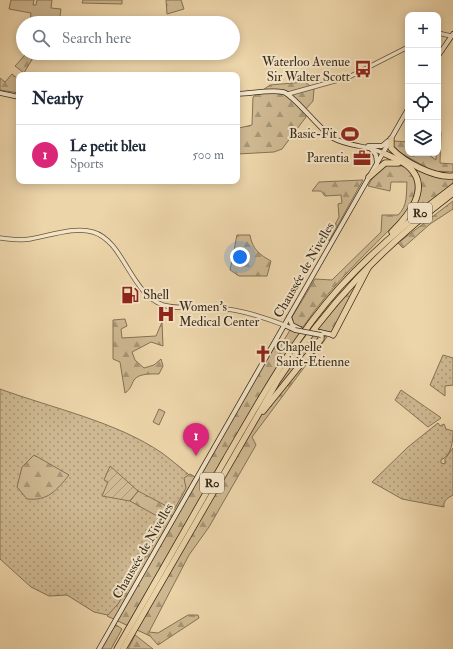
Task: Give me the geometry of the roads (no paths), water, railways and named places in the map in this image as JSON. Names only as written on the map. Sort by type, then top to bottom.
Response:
[{"type":"highway","points":[[391,139],[391,148],[410,162]]},
{"type":"highway","points":[[384,152],[410,162],[434,175],[453,176]]},
{"type":"highway","points":[[384,152],[410,168],[417,180],[418,196],[412,209],[390,235],[388,240]]},
{"type":"highway","points":[[369,177],[385,164],[392,162],[402,163]]},
{"type":"highway","name":"R0","points":[[117,649],[251,415],[288,355],[313,320],[340,288],[388,240],[453,187]]},
{"type":"highway","name":"R0","points":[[123,649],[278,380],[317,324],[343,292],[370,264],[409,228],[453,193]]},
{"type":"highway","points":[[444,200],[453,197]]},
{"type":"highway","points":[[333,335],[370,264]]},
{"type":"highway","points":[[256,418],[321,339],[320,333]]},
{"type":"main road","points":[[441,52],[452,35],[453,30]]},
{"type":"main road","points":[[240,94],[277,92],[288,94],[331,137],[343,143],[384,152]]},
{"type":"main road","points":[[0,94],[16,97]]},
{"type":"main road","name":"Chaussée de Nivelles","points":[[99,649],[405,114]]},
{"type":"main road","points":[[362,147],[384,145],[391,139]]},
{"type":"main road","points":[[376,146],[384,152]]},
{"type":"main road","points":[[371,148],[376,155],[377,164]]},
{"type":"main road","points":[[289,317],[292,325],[297,329]]},
{"type":"main road","points":[[284,325],[297,329],[333,335]]},
{"type":"street","points":[[441,33],[452,35]]},
{"type":"street","points":[[288,94],[350,77],[406,48]]},
{"type":"street","points":[[0,238],[19,240],[77,231],[95,233],[108,241],[144,291],[156,302],[175,307],[224,308],[268,319],[284,325]]},
{"type":"place","name":"Waterloo Avenue Sir Walter Scott","points":[[363,69]]},
{"type":"place","name":"Basic-Fit","points":[[350,134]]},
{"type":"place","name":"Parentia","points":[[362,158]]},
{"type":"place","name":"Shell","points":[[130,295]]},
{"type":"place","name":"Women’s Medical Center","points":[[166,314]]},
{"type":"place","name":"Chapelle Saint-Etienne","points":[[263,354]]},
{"type":"place","name":"Le petit bleu","points":[[196,456]]}]
